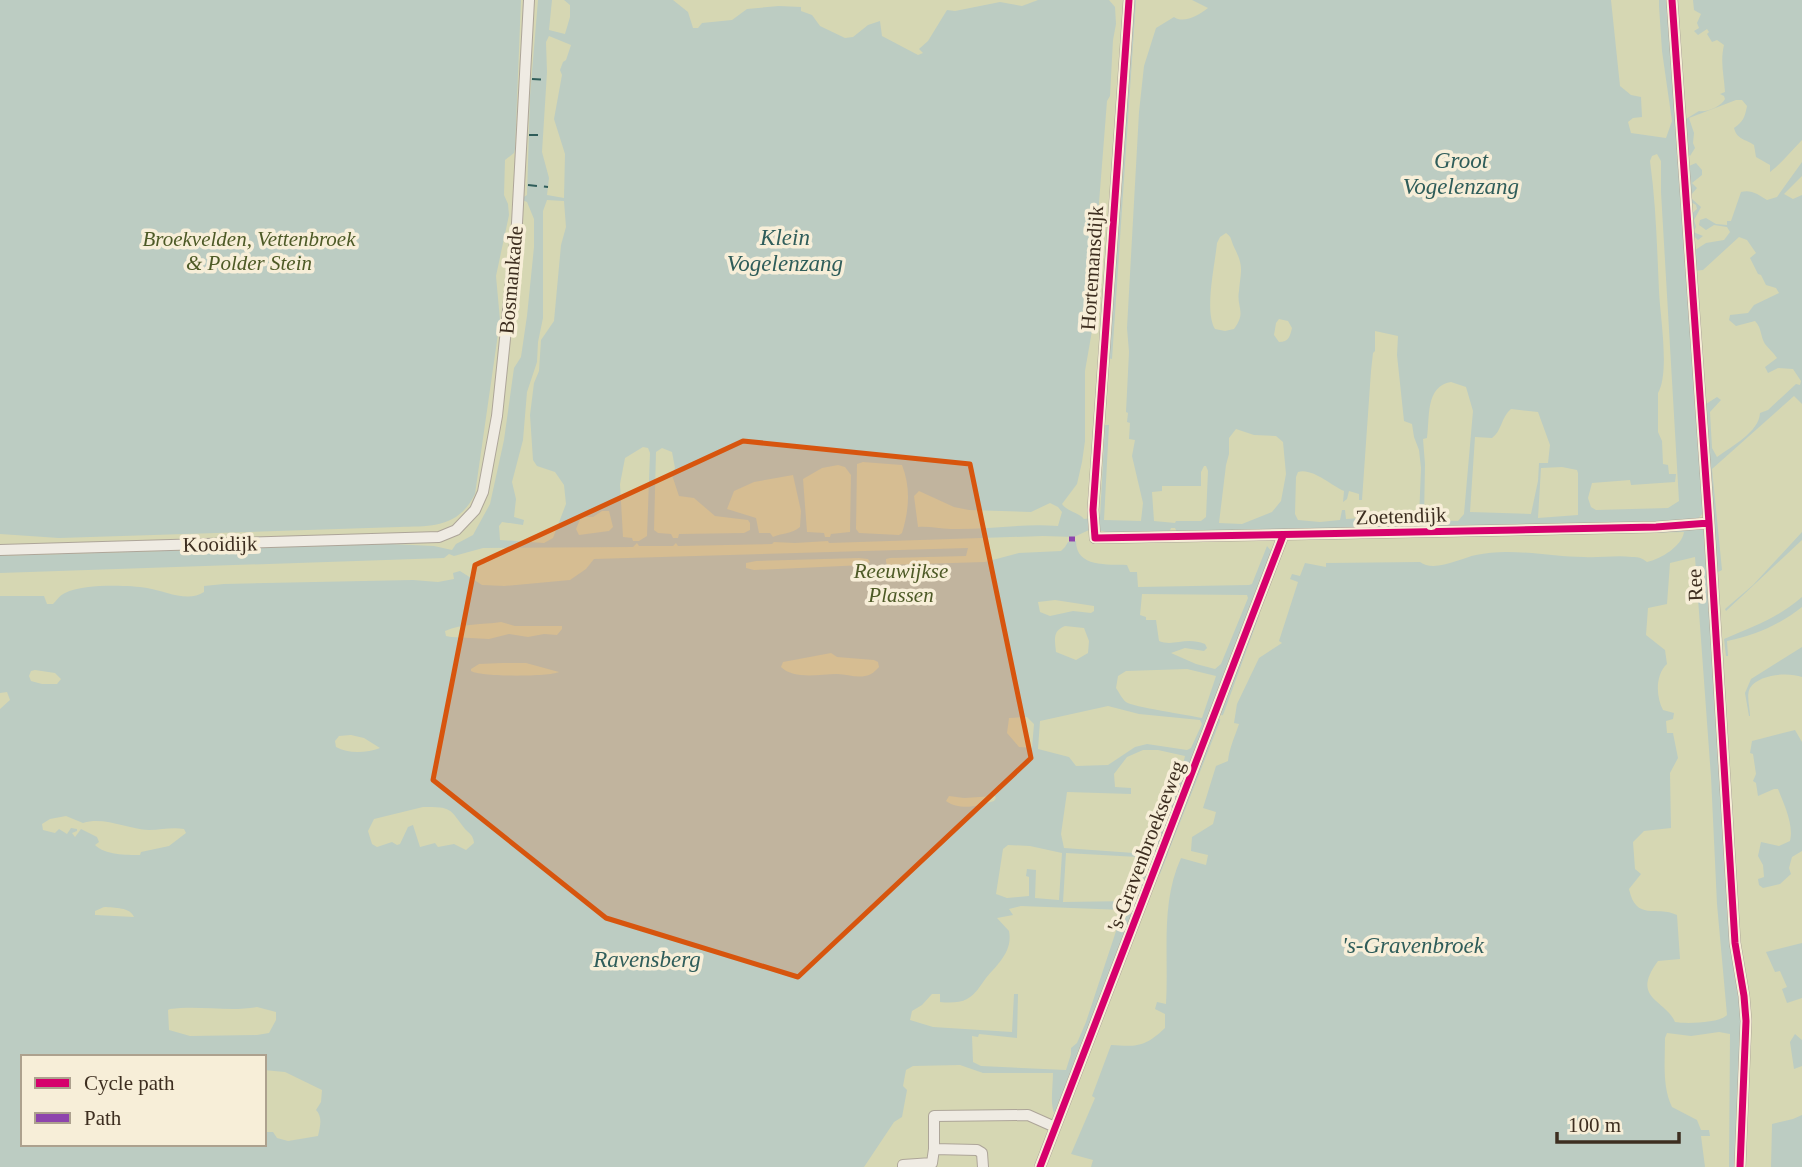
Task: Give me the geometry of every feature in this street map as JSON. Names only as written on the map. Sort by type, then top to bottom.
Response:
[{"type":"street","name":"Bosmankade","points":[[439,537],[456,530],[475,510],[483,492],[497,416],[517,223],[529,0]]},
{"type":"street","name":"Hortemansdijk","points":[[1093,529],[1129,0]]},
{"type":"street","name":"Ree","points":[[1672,0],[1699,523],[1734,943],[1746,1021],[1740,1167]]},
{"type":"street","name":"Zoetendijk","points":[[1093,529],[1283,536],[1649,527],[1699,523]]},
{"type":"street","name":"'s-Gravenbroekseweg","points":[[1040,1167],[1283,536]]},
{"type":"street","name":"Kooidijk","points":[[0,550],[439,537]]},
{"type":"street","points":[[902,1167],[932,1163],[934,1116],[1028,1115],[1055,1127]]},
{"type":"street","points":[[934,1149],[977,1150],[982,1153],[983,1167]]},
{"type":"highlighted area","points":[[743,441],[970,464],[1031,758],[798,977],[606,918],[433,780],[475,565]]},
{"type":"green space","name":"Reeuwijkse Plassen","points":[[0,0],[1802,0],[1802,1167],[0,1167]]},
{"type":"water","name":"Broekvelden, Vettenbroek & Polder Stein","points":[[0,0],[521,0],[515,149],[505,160],[504,195],[509,215],[496,276],[500,320],[475,494],[461,513],[443,523],[422,526],[59,538],[0,534]]},
{"type":"water","points":[[538,0],[552,0],[549,30],[565,34],[570,5],[564,0],[673,0],[688,12],[693,28],[698,28],[702,23],[732,20],[747,9],[801,7],[801,11],[812,15],[820,26],[845,38],[853,37],[868,25],[880,21],[882,36],[918,55],[923,53],[919,49],[928,41],[947,10],[955,11],[1000,2],[1022,6],[1038,0],[1109,0],[1115,7],[1116,24],[1110,96],[1107,101],[1091,305],[1093,325],[1085,371],[1085,441],[1077,484],[1062,504],[1084,519],[1100,517],[1105,425],[1109,425],[1104,520],[1141,521],[1143,503],[1132,456],[1135,440],[1129,439],[1130,423],[1127,422],[1126,412],[1129,352],[1127,328],[1139,112],[1144,66],[1156,28],[1174,17],[1187,19],[1208,8],[1192,0],[1611,0],[1620,86],[1631,95],[1641,97],[1642,117],[1628,122],[1631,133],[1666,138],[1672,121],[1662,51],[1659,0],[1669,0],[1703,513],[1697,520],[1697,525],[1704,531],[1706,541],[1724,853],[1742,999],[1737,1167],[1729,1167],[1730,1034],[1719,1032],[1691,1036],[1667,1033],[1665,1038],[1665,1082],[1672,1107],[1697,1120],[1701,1130],[1709,1130],[1710,1136],[1701,1136],[1705,1167],[1091,1167],[1093,1160],[1071,1154],[1095,1098],[1092,1096],[1111,1045],[1140,1044],[1152,1039],[1165,1028],[1165,1014],[1155,1009],[1157,1002],[1166,1004],[1168,911],[1174,875],[1181,858],[1206,865],[1208,855],[1191,851],[1192,837],[1213,824],[1216,812],[1203,808],[1216,766],[1228,761],[1239,724],[1234,723],[1237,704],[1259,658],[1282,643],[1279,641],[1298,582],[1290,579],[1292,574],[1300,576],[1305,563],[1326,567],[1326,563],[1420,562],[1433,566],[1476,555],[1502,552],[1571,557],[1620,556],[1640,558],[1647,562],[1670,551],[1684,532],[1450,537],[1647,524],[1177,532],[1175,528],[1171,528],[1169,533],[1120,535],[1089,528],[1074,537],[678,546],[676,543],[673,546],[639,546],[637,543],[633,547],[483,548],[454,556],[449,554],[444,558],[0,573],[0,556],[391,544],[434,546],[452,550],[456,544],[473,535],[490,504],[504,440],[514,368],[521,357],[527,316],[534,219],[527,202],[522,198],[527,195],[530,96]],"holes":[[[549,36],[571,45],[560,70],[562,75],[554,119],[565,154],[564,198],[547,195],[549,178],[542,152],[546,42]],[[1657,154],[1661,161],[1679,501],[1668,508],[1596,510],[1591,507],[1588,498],[1592,483],[1630,480],[1631,485],[1675,482],[1676,474],[1669,474],[1668,465],[1663,464],[1662,441],[1658,432],[1658,393],[1662,384],[1664,358],[1650,161],[1652,156]],[[547,200],[564,201],[566,227],[561,245],[554,321],[541,340],[539,371],[534,383],[530,415],[533,460],[537,466],[555,472],[564,485],[566,504],[553,538],[544,543],[500,540],[499,526],[502,522],[523,525],[524,520],[514,517],[516,499],[512,482],[523,440],[527,392],[537,362],[543,318],[543,211]],[[1226,233],[1241,264],[1238,297],[1240,318],[1234,329],[1215,329],[1210,311],[1217,243]],[[1279,319],[1288,321],[1292,328],[1287,340],[1279,342],[1274,335]],[[1375,331],[1398,336],[1397,355],[1404,421],[1412,424],[1419,450],[1419,519],[1363,523],[1362,518],[1346,519],[1345,510],[1342,510],[1340,520],[1320,522],[1298,520],[1295,514],[1298,472],[1315,474],[1344,491],[1343,502],[1349,491],[1359,494],[1359,500],[1362,500],[1371,371],[1375,351]],[[1451,382],[1466,387],[1473,411],[1464,514],[1458,521],[1424,519],[1423,439],[1427,438],[1433,396],[1443,385]],[[1511,409],[1538,412],[1550,445],[1548,463],[1539,463],[1531,514],[1470,512],[1475,437],[1492,438]],[[1236,429],[1254,435],[1276,436],[1283,442],[1286,474],[1281,501],[1272,512],[1242,524],[1219,523],[1229,438]],[[643,447],[648,448],[647,536],[639,541],[623,537],[620,484],[625,458]],[[662,448],[672,452],[675,468],[672,475],[679,496],[694,498],[715,516],[748,520],[750,523],[750,530],[744,533],[679,534],[678,538],[673,538],[671,534],[654,530],[656,452]],[[863,462],[902,465],[908,499],[902,533],[859,533],[856,529],[857,464]],[[838,465],[845,467],[851,475],[850,532],[831,534],[830,537],[825,537],[824,533],[807,532],[803,479],[822,468]],[[1206,466],[1206,517],[1201,521],[1154,521],[1152,492],[1162,491],[1162,486],[1201,486],[1201,472]],[[1562,467],[1577,470],[1578,515],[1538,518],[1541,468]],[[793,475],[801,511],[800,527],[773,537],[770,533],[759,533],[756,518],[727,509],[734,491],[754,482]],[[919,491],[954,507],[969,510],[1031,512],[1050,503],[1062,512],[1058,526],[964,529],[918,527],[914,496]],[[602,511],[609,511],[613,527],[609,531],[579,535],[576,529],[581,517],[593,517]],[[1695,557],[1717,904],[1727,1015],[1710,1021],[1675,1022],[1648,991],[1647,983],[1658,961],[1680,959],[1677,915],[1648,911],[1636,906],[1629,889],[1641,874],[1635,869],[1633,842],[1644,831],[1671,828],[1670,773],[1678,758],[1673,733],[1667,733],[1666,721],[1673,719],[1674,713],[1663,710],[1658,693],[1660,674],[1667,664],[1665,650],[1646,635],[1648,608],[1667,604],[1670,563]]]},
{"type":"water","points":[[1133,0],[1136,0],[1112,359],[1108,358]]},
{"type":"water","points":[[1693,0],[1802,0],[1802,140],[1770,172],[1770,165],[1756,157],[1754,145],[1735,132],[1734,128],[1742,121],[1747,106],[1742,100],[1689,118],[1695,148],[1690,156],[1686,152],[1686,119],[1699,111],[1714,108],[1725,99],[1720,94],[1725,92],[1722,63],[1724,45],[1717,40],[1712,42],[1707,29],[1698,35],[1694,31],[1699,28],[1697,23],[1701,14],[1694,10]]},
{"type":"water","points":[[1802,162],[1802,176],[1784,194],[1793,199],[1802,195],[1802,404],[1794,396],[1712,469],[1722,570],[1716,573],[1704,385],[1706,404],[1717,397],[1721,400],[1710,412],[1712,448],[1717,457],[1744,438],[1755,426],[1760,413],[1768,410],[1796,384],[1800,385],[1801,381],[1793,369],[1778,368],[1768,373],[1765,367],[1777,358],[1765,344],[1755,321],[1736,326],[1729,320],[1730,315],[1748,313],[1754,305],[1779,293],[1776,288],[1766,285],[1758,274],[1750,258],[1756,253],[1747,240],[1739,237],[1703,270],[1693,271],[1692,252],[1706,243],[1724,240],[1730,232],[1727,227],[1714,225],[1706,230],[1699,225],[1700,220],[1706,218],[1716,224],[1727,225],[1727,221],[1731,221],[1741,192],[1752,192],[1767,200],[1777,197]]},
{"type":"water","points":[[1696,163],[1702,170],[1702,175],[1692,183],[1697,188],[1691,195],[1701,207],[1694,220],[1696,227],[1693,232],[1703,236],[1698,240],[1691,234],[1690,215],[1697,209],[1696,205],[1689,201],[1687,170]]},
{"type":"water","points":[[1802,532],[1802,540],[1726,611],[1725,609],[1753,585]]},
{"type":"water","name":"Ravensberg","points":[[1076,541],[1077,550],[1087,560],[1094,563],[1127,565],[1130,572],[1137,572],[1138,587],[1249,585],[1252,584],[1267,546],[1273,553],[1163,840],[1158,845],[1160,847],[1082,1051],[1078,1054],[1079,1058],[1054,1113],[1053,1073],[983,1073],[960,1065],[913,1066],[906,1070],[903,1086],[907,1090],[902,1117],[894,1122],[864,1167],[0,1167],[0,709],[10,700],[7,692],[0,693],[0,596],[44,596],[47,604],[53,604],[65,593],[94,587],[138,587],[191,596],[204,592],[204,586],[224,584],[413,580],[438,582],[454,579],[453,573],[460,571],[482,585],[504,586],[570,580],[586,569],[594,559],[968,548],[966,556],[890,558],[886,559],[887,565],[985,562],[1019,553],[1061,551],[1068,542]],"holes":[[[859,558],[868,559],[870,562],[864,565],[754,570],[746,568],[746,563]],[[1142,594],[1247,595],[1248,598],[1221,664],[1215,669],[1171,653],[1185,648],[1204,651],[1207,648],[1205,644],[1159,641],[1156,620],[1146,620],[1146,617],[1140,615]],[[1055,600],[1094,606],[1091,613],[1073,611],[1050,616],[1040,612],[1038,602]],[[501,622],[515,626],[562,626],[562,629],[557,635],[528,637],[509,634],[489,639],[446,636],[445,631],[452,628]],[[1061,628],[1084,628],[1089,641],[1088,653],[1076,660],[1056,652],[1056,633]],[[831,653],[837,657],[874,660],[879,667],[871,674],[862,676],[800,675],[781,667],[783,662]],[[526,663],[559,672],[500,675],[471,671],[479,664]],[[1187,669],[1216,676],[1202,718],[1130,704],[1116,688],[1118,676],[1126,671]],[[35,670],[55,673],[61,679],[57,684],[31,681],[29,676],[31,671]],[[1108,706],[1139,714],[1200,720],[1202,724],[1191,748],[1187,750],[1147,744],[1135,747],[1108,765],[1076,766],[1069,757],[1038,749],[1040,721]],[[1027,717],[1034,724],[1032,748],[1019,747],[1007,733],[1009,718]],[[351,735],[364,738],[380,748],[346,751],[336,747],[335,741],[339,736]],[[1143,750],[1158,750],[1185,756],[1182,775],[1168,795],[1162,822],[1148,854],[1064,848],[1061,834],[1067,792],[1131,794],[1131,788],[1115,787],[1114,774],[1127,757]],[[949,796],[996,798],[982,805],[957,806],[946,801]],[[423,807],[449,810],[471,835],[474,843],[466,850],[454,844],[438,847],[435,843],[420,847],[413,825],[408,827],[400,844],[392,842],[377,847],[372,844],[368,831],[374,819]],[[66,816],[83,823],[99,821],[149,830],[180,828],[186,833],[169,846],[141,852],[140,855],[104,851],[95,845],[99,842],[97,837],[81,829],[75,837],[72,833],[77,829],[71,828],[67,834],[59,829],[55,833],[43,830],[42,824],[50,819]],[[1008,845],[1030,846],[1062,853],[1059,900],[1035,898],[1036,870],[1027,869],[1029,896],[1007,898],[996,894],[1003,849]],[[1066,853],[1138,857],[1138,882],[1131,901],[1063,902]],[[1021,906],[1123,910],[1086,1022],[1077,1043],[1071,1048],[1066,1070],[981,1066],[973,1062],[972,1036],[978,1037],[979,1034],[1017,1038],[1018,994],[1014,994],[1012,1032],[933,1027],[910,1020],[912,1011],[932,994],[940,994],[940,1002],[947,1003],[961,1001],[973,995],[1004,957],[1009,945],[1009,931],[997,918],[1013,915],[1009,909]],[[104,907],[129,911],[134,917],[95,915],[95,911]],[[257,1007],[276,1012],[276,1020],[269,1033],[257,1035],[190,1036],[169,1030],[170,1009]]]},
{"type":"water","points":[[1802,597],[1802,607],[1785,619],[1757,633],[1727,641],[1726,656],[1724,639],[1774,617]]},
{"type":"water","points":[[1802,647],[1802,677],[1774,675],[1754,683],[1748,694],[1749,716],[1745,693],[1751,679]]},
{"type":"water","points":[[1795,730],[1802,742],[1802,851],[1792,857],[1789,868],[1791,874],[1780,884],[1763,888],[1758,879],[1764,877],[1763,865],[1758,856],[1761,842],[1779,846],[1790,841],[1791,828],[1778,789],[1758,796],[1756,783],[1753,781],[1756,774],[1753,754],[1750,753],[1752,741]]},
{"type":"water","points":[[1802,943],[1802,998],[1787,1003],[1782,989],[1787,987],[1780,971],[1775,972],[1766,952]]},
{"type":"water","points":[[1795,1034],[1802,1040],[1802,1066],[1794,1069],[1790,1042]]},
{"type":"water","points":[[1802,1115],[1802,1167],[1771,1167],[1772,1124]]},
{"type":"waterway","points":[[1222,714],[1258,615]]},
{"type":"waterway","points":[[1167,852],[1219,720]]},
{"type":"waterway","points":[[1159,873],[1167,853]]},
{"type":"ferry route","points":[[532,79],[547,80]]},
{"type":"ferry route","points":[[529,135],[543,135]]},
{"type":"ferry route","points":[[528,185],[548,187]]},
{"type":"marked path","points":[[1069,539],[1075,539]]},
{"type":"cycle path","points":[[1129,0],[1093,510],[1095,538],[1656,527],[1709,523]]},
{"type":"cycle path","points":[[1672,0],[1735,943],[1746,1021],[1740,1167]]},
{"type":"cycle path","points":[[1040,1167],[1283,536]]},
{"type":"water label","name":"Groot Vogelenzang","points":[[1461,173]]},
{"type":"water label","name":"Klein Vogelenzang","points":[[785,250]]},
{"type":"water label","name":"'s-Gravenbroek","points":[[1413,945]]}]
